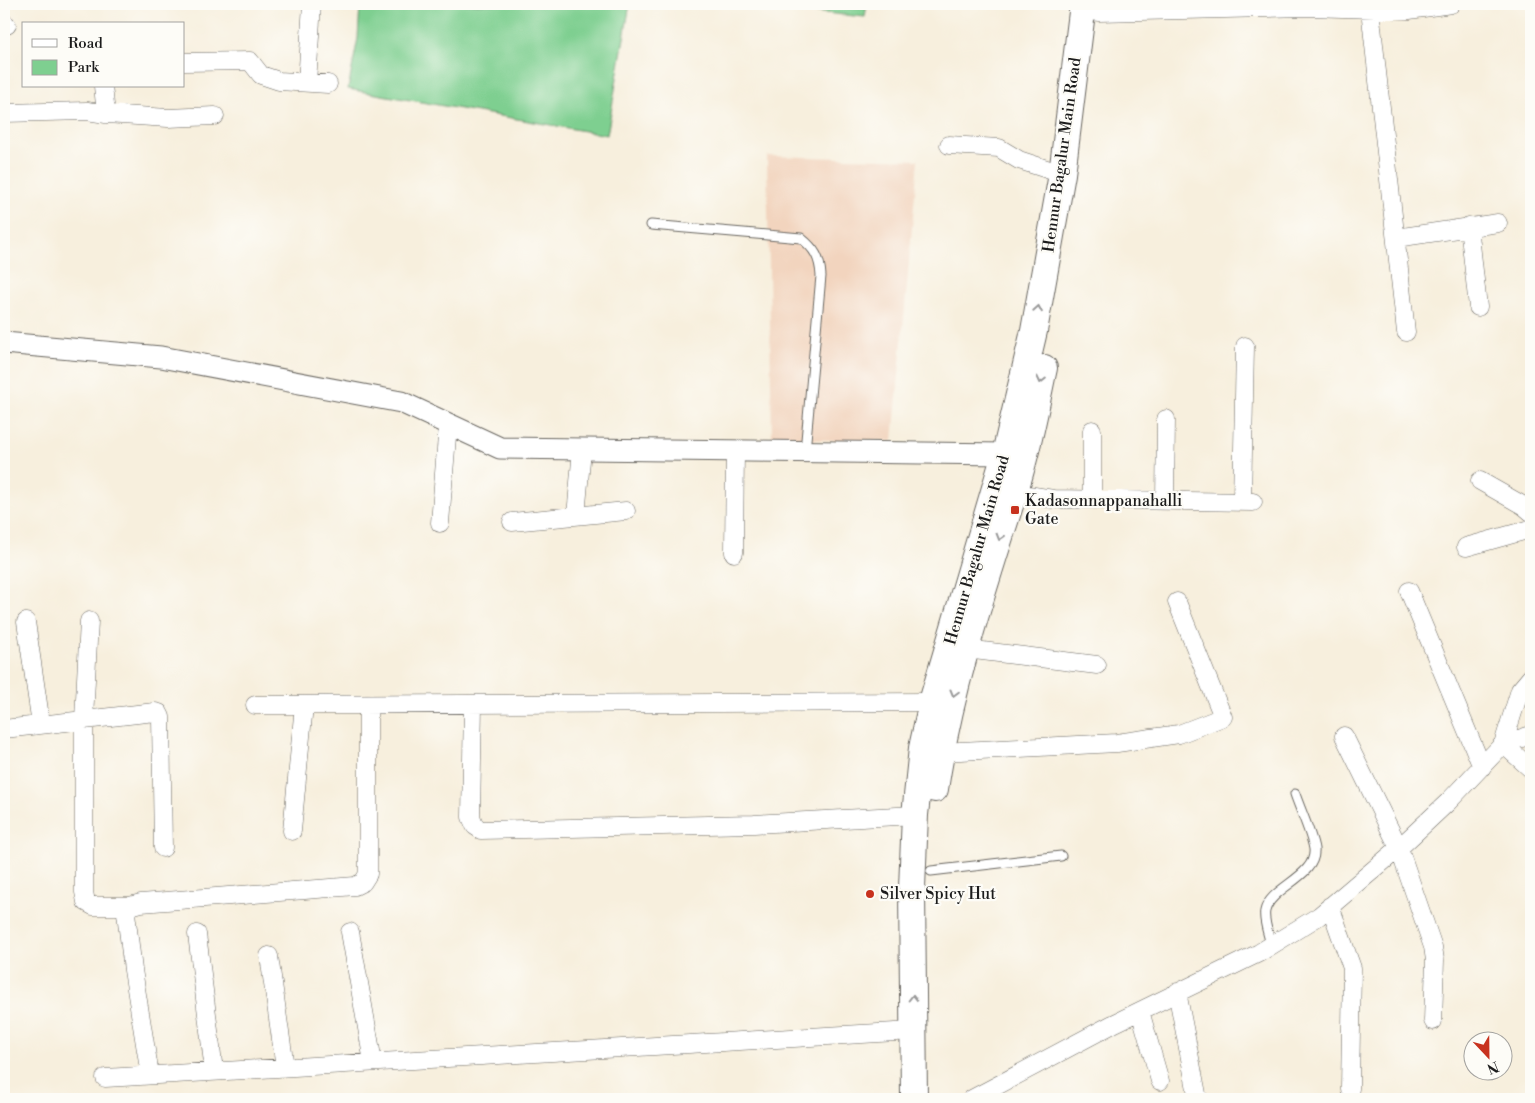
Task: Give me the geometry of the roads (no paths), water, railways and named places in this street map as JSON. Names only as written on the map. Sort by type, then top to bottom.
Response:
[{"type":"main road","name":"Hennur Bagalur Main Road","points":[[914,1099],[912,888],[915,815],[932,750],[950,705],[1014,493],[1014,456],[1091,7]]},
{"type":"main road","name":"Hennur Bagalur Main Road","points":[[931,1099],[932,702],[1050,342],[1078,178],[1091,7]]},
{"type":"street","points":[[307,82],[312,4]]},
{"type":"street","points":[[1091,7],[1309,7],[1409,10],[1450,4]]},
{"type":"street","points":[[1370,9],[1406,332]]},
{"type":"street","points":[[185,62],[250,61],[261,75],[279,81],[328,84]]},
{"type":"street","points":[[103,88],[106,114]]},
{"type":"street","points":[[4,113],[87,111],[168,118],[215,116]]},
{"type":"street","points":[[950,145],[1000,148],[1018,160],[1062,174]]},
{"type":"street","points":[[1396,238],[1498,223]]},
{"type":"street","points":[[1469,226],[1478,307]]},
{"type":"street","points":[[4,343],[161,357],[401,402],[500,448],[805,451],[1014,456]]},
{"type":"street","points":[[1014,493],[1053,499],[1247,502],[1245,346]]},
{"type":"street","points":[[1166,419],[1166,501]]},
{"type":"street","points":[[440,523],[448,424]]},
{"type":"street","points":[[1092,430],[1092,500]]},
{"type":"street","points":[[576,516],[582,449]]},
{"type":"street","points":[[734,553],[735,450]]},
{"type":"street","points":[[1480,481],[1531,512]]},
{"type":"street","points":[[512,522],[626,511]]},
{"type":"street","points":[[1466,547],[1531,529]]},
{"type":"street","points":[[1409,591],[1482,767]]},
{"type":"street","points":[[932,750],[1116,744],[1179,734],[1222,717],[1177,602]]},
{"type":"street","points":[[88,621],[84,719],[84,892],[86,902],[93,906],[130,906],[141,902],[355,886],[362,882],[368,874],[368,705]]},
{"type":"street","points":[[26,622],[41,724]]},
{"type":"street","points":[[966,649],[1097,665]]},
{"type":"street","points":[[972,1099],[1177,992],[1259,953],[1319,916],[1399,848],[1448,802],[1503,744],[1520,690],[1531,677]]},
{"type":"street","points":[[255,705],[932,702]]},
{"type":"street","points":[[473,704],[472,817],[475,826],[481,830],[754,824],[915,815]]},
{"type":"street","points":[[292,831],[304,705]]},
{"type":"street","points":[[4,728],[159,713],[161,717],[163,848]]},
{"type":"street","points":[[1344,736],[1399,848],[1433,946],[1435,960],[1434,1021]]},
{"type":"street","points":[[1503,744],[1531,736]]},
{"type":"street","points":[[1503,744],[1531,769]]},
{"type":"street","points":[[130,906],[126,913],[150,1075]]},
{"type":"street","points":[[1330,906],[1352,968],[1350,1089]]},
{"type":"street","points":[[350,932],[372,1062]]},
{"type":"street","points":[[197,934],[214,1071]]},
{"type":"street","points":[[269,956],[285,1067]]},
{"type":"street","points":[[1177,992],[1198,1099]]},
{"type":"street","points":[[1140,1011],[1160,1082]]},
{"type":"street","points":[[105,1078],[913,1031]]},
{"type":"lane","points":[[651,224],[801,238],[811,246],[820,263],[821,276],[805,451]]},
{"type":"lane","points":[[1272,945],[1266,925],[1265,911],[1271,900],[1304,872],[1311,862],[1314,850],[1295,794]]},
{"type":"lane","points":[[931,871],[1061,856]]},
{"type":"place","name":"Kadasonnappanahalli Gate","points":[[1015,510]]},
{"type":"place","name":"Silver Spicy Hut","points":[[870,894]]}]
